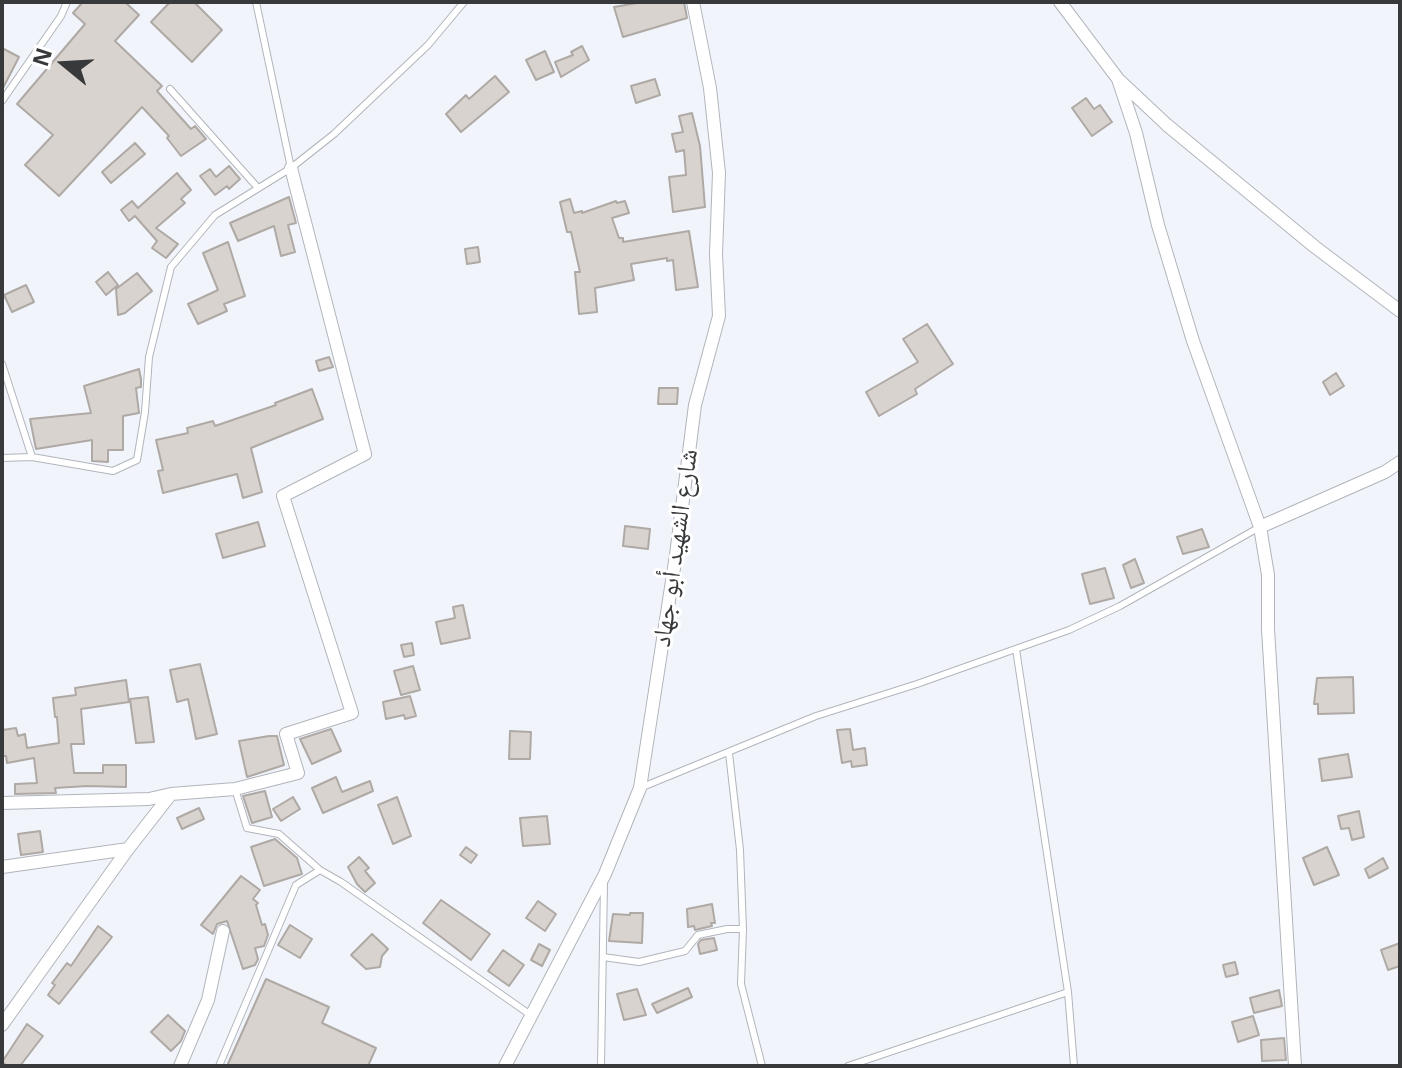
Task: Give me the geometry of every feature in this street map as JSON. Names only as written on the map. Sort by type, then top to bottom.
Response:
[{"type":"street","name":"شارع الشهيد أبو جهاد","points":[[505,1066],[605,874],[640,788],[676,555],[695,405],[719,316],[716,254],[719,173],[710,88],[693,2]]},
{"type":"street","points":[[1060,2],[1118,79],[1189,144],[1315,247],[1400,311]]},
{"type":"street","points":[[1118,79],[1136,133],[1158,225],[1193,341],[1260,527],[1268,575],[1268,629],[1293,1065]]},
{"type":"street","points":[[2,803],[149,799],[171,794],[235,789],[298,773],[286,734],[352,713],[283,496],[365,454],[291,168]]},
{"type":"street","points":[[1260,527],[1385,472],[1400,462]]},
{"type":"street","points":[[2,1025],[171,794]]},
{"type":"street","points":[[2,867],[128,849]]},
{"type":"street","points":[[180,1066],[208,1000],[223,931]]},
{"type":"lane","points":[[2,101],[61,16],[67,2]]},
{"type":"lane","points":[[256,2],[291,168]]},
{"type":"lane","points":[[2,458],[32,457],[113,471],[137,460],[149,357],[171,267],[215,215],[291,168],[334,134],[428,45],[464,2]]},
{"type":"lane","points":[[170,89],[258,188]]},
{"type":"lane","points":[[2,364],[32,457]]},
{"type":"lane","points":[[640,788],[816,716],[1069,630],[1120,606],[1260,527]]},
{"type":"lane","points":[[1016,649],[1068,992],[1074,1066]]},
{"type":"lane","points":[[729,753],[740,850],[743,929],[741,984],[762,1066]]},
{"type":"lane","points":[[235,789],[247,828],[279,834],[320,870],[532,1016]]},
{"type":"lane","points":[[219,1066],[296,885],[320,870]]},
{"type":"lane","points":[[601,1066],[605,874]]},
{"type":"lane","points":[[603,957],[639,962],[685,951],[698,935],[743,929]]},
{"type":"lane","points":[[848,1066],[1068,992]]},
{"type":"building","points":[[83,2],[125,2],[139,15],[115,41],[162,86],[157,91],[191,129],[195,126],[206,139],[181,156],[167,138],[169,136],[142,107],[59,196],[25,165],[53,135],[17,104],[85,24],[73,13]]},
{"type":"building","points":[[170,2],[194,2],[222,30],[192,62],[151,22]]},
{"type":"building","points":[[643,2],[684,2],[687,18],[623,37],[614,7]]},
{"type":"building","points":[[582,46],[589,60],[561,77],[555,62],[573,55],[571,52]]},
{"type":"building","points":[[2,48],[19,57],[2,90]]},
{"type":"building","points":[[545,51],[554,72],[536,80],[526,60]]},
{"type":"building","points":[[495,76],[509,92],[461,132],[446,114],[466,95],[469,99]]},
{"type":"building","points":[[655,79],[660,95],[636,103],[631,86]]},
{"type":"building","points":[[1086,98],[1094,109],[1100,105],[1112,122],[1092,136],[1072,108]]},
{"type":"building","points":[[692,113],[700,146],[705,207],[673,212],[669,177],[686,175],[684,150],[676,152],[672,134],[683,132],[679,116]]},
{"type":"building","points":[[135,143],[145,154],[111,183],[102,172]]},
{"type":"building","points":[[229,166],[240,179],[229,189],[227,186],[215,195],[200,176],[210,169],[216,177]]},
{"type":"building","points":[[177,173],[191,190],[181,199],[185,203],[156,228],[178,244],[166,258],[152,248],[157,241],[135,216],[129,221],[121,210],[132,201],[138,208]]},
{"type":"building","points":[[289,197],[296,223],[288,225],[295,252],[281,256],[274,226],[238,241],[230,223]]},
{"type":"building","points":[[570,199],[574,213],[625,201],[629,213],[612,218],[623,242],[689,231],[698,287],[676,290],[673,260],[667,261],[667,258],[631,264],[634,280],[595,288],[597,312],[579,314],[575,272],[580,272],[560,202]]},
{"type":"building","points":[[228,242],[245,296],[224,304],[227,311],[198,324],[188,304],[218,290],[203,253]]},
{"type":"building","points":[[478,247],[480,262],[467,264],[465,249]]},
{"type":"building","points":[[108,272],[118,285],[106,295],[96,282]]},
{"type":"building","points":[[137,273],[152,291],[125,313],[118,315],[116,289]]},
{"type":"building","points":[[26,285],[34,302],[12,312],[4,295]]},
{"type":"building","points":[[927,324],[953,364],[915,389],[917,394],[879,416],[866,392],[918,362],[903,339]]},
{"type":"building","points":[[329,357],[333,367],[319,371],[316,361]]},
{"type":"building","points":[[139,369],[141,387],[136,388],[139,413],[123,416],[123,450],[108,450],[108,462],[92,461],[92,440],[36,449],[30,419],[91,413],[84,386]]},
{"type":"building","points":[[1336,373],[1344,386],[1330,395],[1323,382]]},
{"type":"building","points":[[659,388],[678,388],[677,404],[658,404]]},
{"type":"building","points":[[312,389],[323,419],[251,448],[262,492],[243,498],[237,474],[163,493],[158,471],[163,470],[156,440],[188,433],[187,428],[213,421],[215,426]]},
{"type":"building","points":[[258,522],[265,546],[223,558],[216,534]]},
{"type":"building","points":[[625,526],[650,529],[648,549],[623,546]]},
{"type":"building","points":[[1202,529],[1209,547],[1183,554],[1177,537]]},
{"type":"building","points":[[1135,559],[1144,583],[1131,588],[1123,565]]},
{"type":"building","points":[[1105,568],[1114,598],[1090,604],[1082,574]]},
{"type":"building","points":[[463,605],[470,638],[441,644],[436,622],[455,618],[453,607]]},
{"type":"building","points":[[412,643],[414,655],[404,657],[401,645]]},
{"type":"building","points":[[200,664],[217,734],[196,739],[188,699],[177,702],[170,670]]},
{"type":"building","points":[[413,666],[420,690],[401,695],[394,671]]},
{"type":"building","points":[[1353,677],[1354,713],[1318,714],[1318,704],[1314,704],[1317,678]]},
{"type":"building","points":[[126,680],[129,702],[81,709],[84,744],[71,744],[74,773],[103,773],[103,765],[126,765],[126,787],[55,788],[56,793],[15,794],[15,784],[37,783],[34,758],[7,763],[6,756],[2,756],[2,730],[16,728],[18,736],[25,734],[27,748],[59,743],[53,698],[76,695],[75,688]]},
{"type":"building","points":[[410,696],[416,716],[386,719],[383,702]]},
{"type":"building","points":[[148,697],[154,742],[136,743],[130,699]]},
{"type":"building","points":[[331,729],[341,751],[312,764],[300,739]]},
{"type":"building","points":[[850,729],[853,750],[865,748],[867,765],[852,767],[851,761],[842,763],[837,730]]},
{"type":"building","points":[[510,731],[531,732],[530,759],[509,759]]},
{"type":"building","points":[[277,736],[284,765],[247,777],[239,741]]},
{"type":"building","points":[[1348,754],[1352,777],[1322,781],[1319,759]]},
{"type":"building","points":[[336,777],[342,792],[370,781],[373,791],[323,813],[312,788]]},
{"type":"building","points":[[265,791],[272,817],[252,823],[243,796]]},
{"type":"building","points":[[293,797],[300,809],[281,821],[273,809]]},
{"type":"building","points":[[397,797],[411,836],[393,844],[378,805]]},
{"type":"building","points":[[199,808],[204,819],[182,829],[177,818]]},
{"type":"building","points":[[1359,811],[1364,837],[1352,840],[1349,828],[1341,829],[1338,816]]},
{"type":"building","points":[[547,816],[550,844],[523,846],[520,818]]},
{"type":"building","points":[[40,831],[43,852],[21,855],[18,834]]},
{"type":"building","points":[[275,839],[297,858],[302,874],[264,886],[251,847]]},
{"type":"building","points":[[466,847],[477,855],[471,863],[460,855]]},
{"type":"building","points":[[1327,847],[1339,875],[1314,885],[1303,858]]},
{"type":"building","points":[[359,857],[369,868],[365,871],[375,883],[365,892],[348,867]]},
{"type":"building","points":[[1383,858],[1388,868],[1369,878],[1365,869]]},
{"type":"building","points":[[241,876],[260,890],[253,899],[258,903],[262,925],[265,924],[268,935],[264,946],[255,948],[258,959],[255,965],[243,969],[227,921],[217,924],[213,934],[201,925]]},
{"type":"building","points":[[441,900],[490,934],[471,960],[423,923]]},
{"type":"building","points":[[538,901],[556,914],[545,931],[526,918]]},
{"type":"building","points":[[712,904],[715,923],[711,923],[712,926],[695,930],[694,926],[688,927],[687,909]]},
{"type":"building","points":[[643,913],[642,943],[609,941],[613,914]]},
{"type":"building","points":[[290,925],[312,939],[300,958],[278,945]]},
{"type":"building","points":[[98,926],[112,937],[59,1004],[48,995],[55,985],[52,983],[67,963],[71,966]]},
{"type":"building","points":[[372,934],[388,949],[382,956],[380,967],[366,969],[351,955]]},
{"type":"building","points":[[714,938],[717,950],[700,954],[698,944],[701,940]]},
{"type":"building","points":[[1400,943],[1400,966],[1388,970],[1381,950]]},
{"type":"building","points":[[539,944],[550,950],[542,966],[531,960]]},
{"type":"building","points":[[503,950],[524,965],[509,986],[488,971]]},
{"type":"building","points":[[1235,962],[1238,974],[1226,977],[1223,965]]},
{"type":"building","points":[[266,979],[329,1007],[322,1023],[376,1048],[368,1066],[227,1066]]},
{"type":"building","points":[[688,988],[692,997],[657,1013],[652,1004]]},
{"type":"building","points":[[637,989],[646,1015],[624,1020],[617,994]]},
{"type":"building","points":[[1279,990],[1282,1006],[1254,1013],[1250,998]]},
{"type":"building","points":[[168,1015],[185,1031],[181,1041],[171,1051],[151,1032]]},
{"type":"building","points":[[1253,1016],[1259,1035],[1238,1042],[1232,1022]]},
{"type":"building","points":[[27,1024],[43,1036],[20,1066],[8,1066],[2,1062]]},
{"type":"building","points":[[1284,1038],[1286,1060],[1262,1061],[1261,1040]]}]
